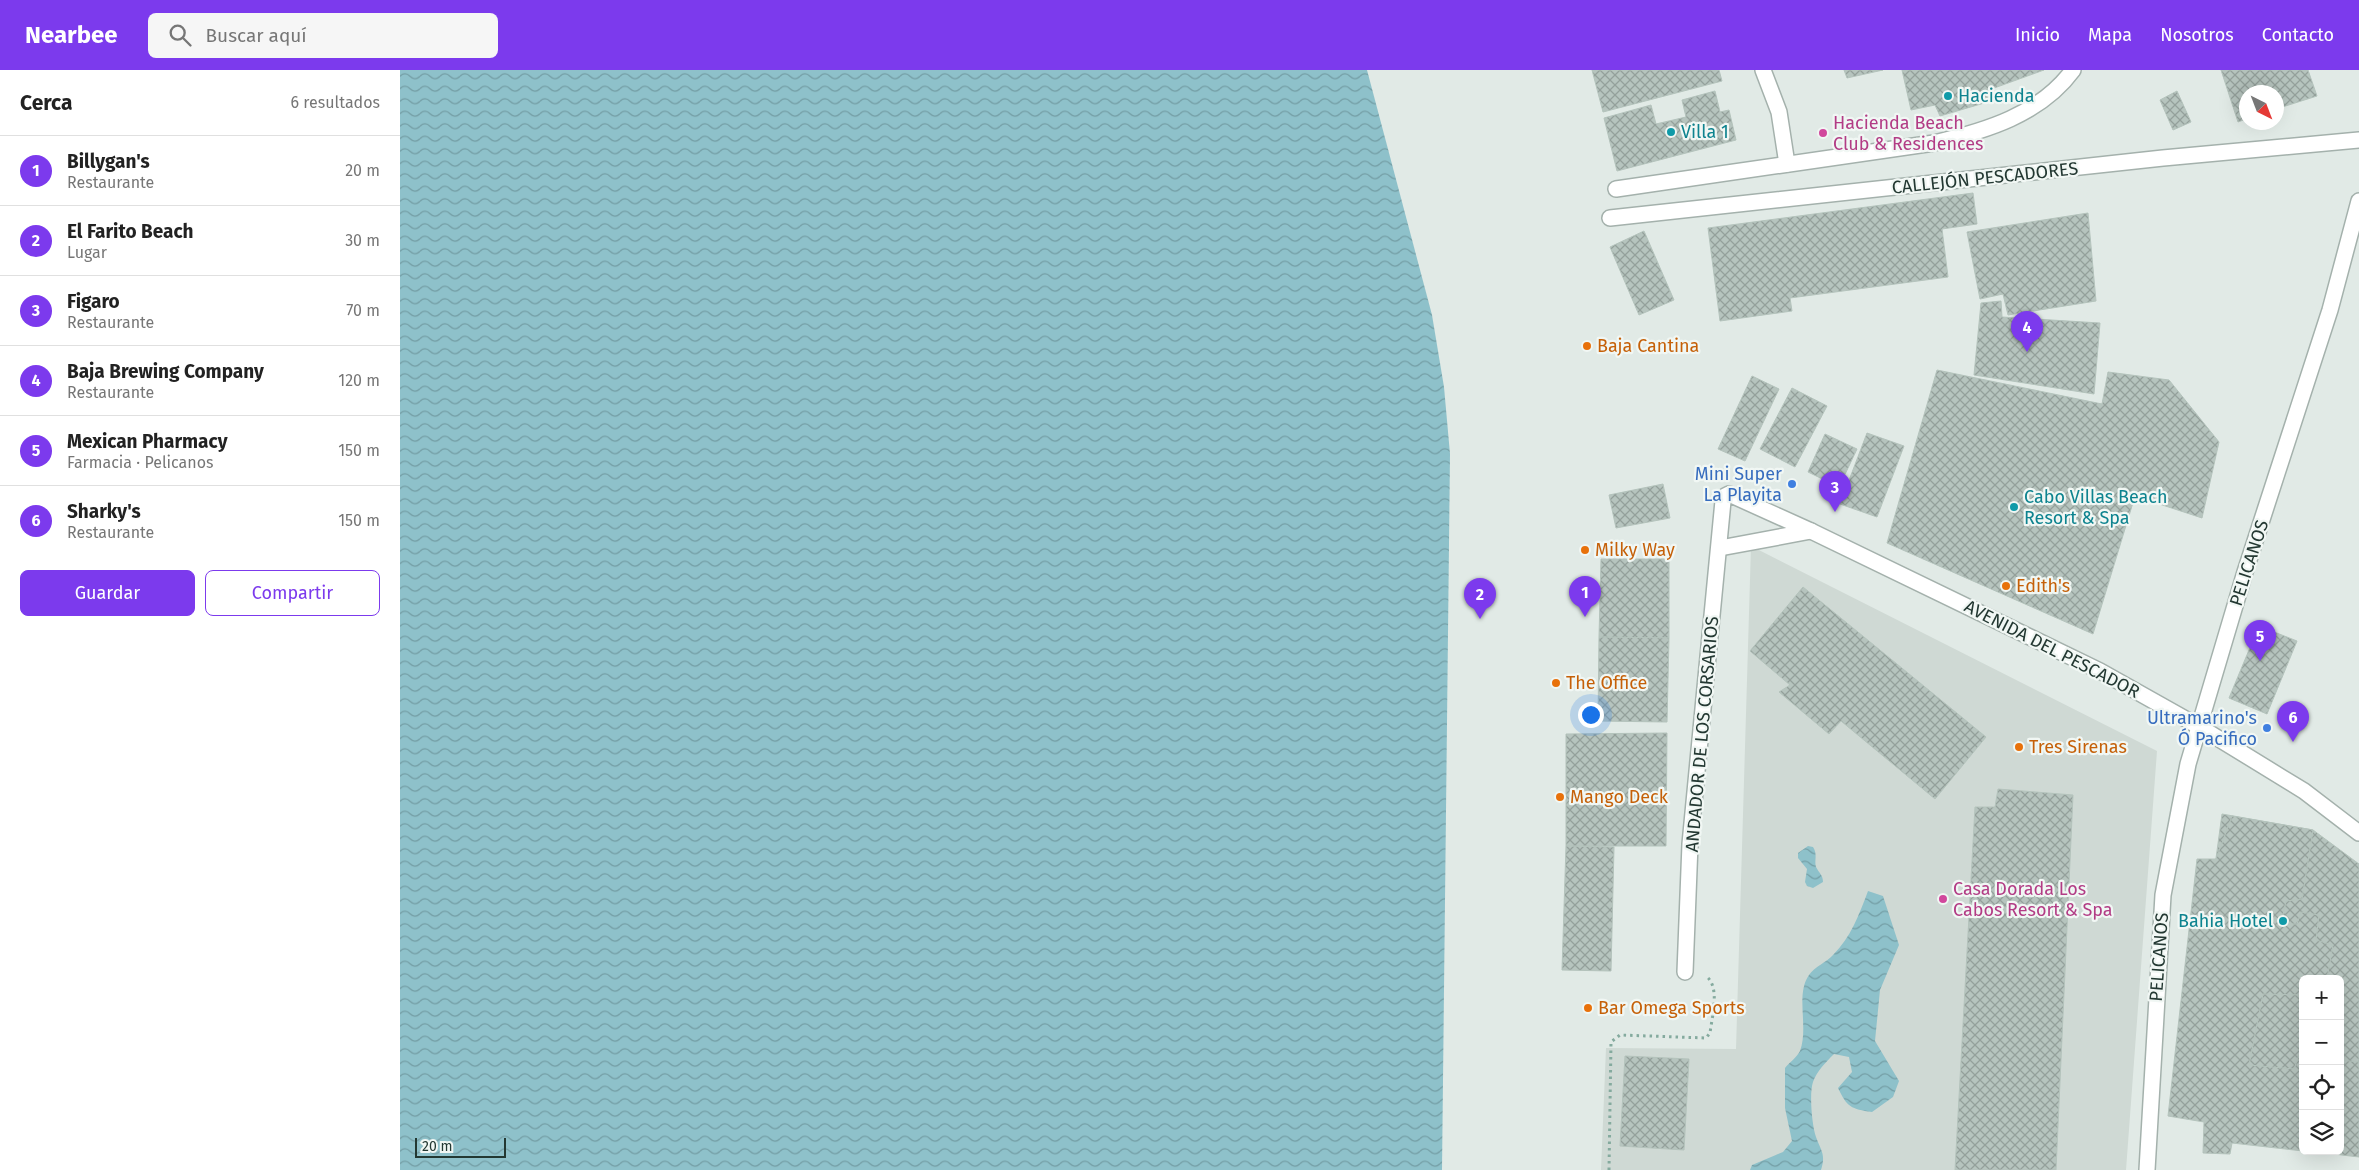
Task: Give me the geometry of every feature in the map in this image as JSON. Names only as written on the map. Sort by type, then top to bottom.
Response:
[{"type":"street","points":[[1763,70],[1775,99],[1788,164]]},
{"type":"street","points":[[1616,189],[1934,143],[1991,127],[2049,96],[2073,70]]},
{"type":"street","name":"CALLEJÓN PESCADORES","points":[[1610,218],[2163,158],[2359,140]]},
{"type":"street","name":"PELICANOS","points":[[2147,1170],[2163,896],[2188,764],[2245,572],[2330,310],[2359,201]]},
{"type":"street","name":"AVENIDA DEL PESCADOR","points":[[1725,496],[1734,495],[1811,530],[2100,671],[2198,726],[2304,791],[2359,833]]},
{"type":"street","name":"ANDADOR DE LOS CORSARIOS","points":[[1685,972],[1690,844],[1725,496]]},
{"type":"street","points":[[1720,548],[1811,530]]},
{"type":"path","points":[[1609,1170],[1611,1042],[1620,1035],[1706,1038],[1710,1033],[1714,991],[1712,981],[1705,975],[1685,972]]},
{"type":"shaded area","name":"Casa Dorada Los Cabos Resort & Spa","points":[[1751,546],[2157,751],[2126,1170],[1601,1170],[1606,1048],[1736,1049]]},
{"type":"water","points":[[400,70],[1367,70],[1432,315],[1444,387],[1450,454],[1442,1170],[400,1170]]},
{"type":"water","points":[[1808,846],[1813,847],[1816,855],[1816,867],[1823,880],[1823,882],[1813,888],[1807,886],[1805,882],[1807,869],[1798,858],[1798,853]]},
{"type":"water","points":[[1868,891],[1883,896],[1899,945],[1880,990],[1875,1041],[1899,1081],[1893,1097],[1872,1112],[1850,1106],[1838,1088],[1852,1072],[1849,1057],[1834,1054],[1819,1071],[1812,1087],[1813,1125],[1823,1156],[1821,1170],[1750,1170],[1752,1165],[1783,1152],[1792,1141],[1785,1108],[1785,1068],[1800,1051],[1803,1032],[1802,1002],[1805,983],[1811,972],[1830,958],[1845,941],[1858,917]]},
{"type":"building","points":[[1592,70],[1719,70],[1722,81],[1603,112]]},
{"type":"building","points":[[1844,70],[1883,70],[1847,78]]},
{"type":"building","name":"Hacienda","points":[[1902,70],[2044,70],[1986,91],[1991,101],[1940,116],[1935,105],[1911,110]]},
{"type":"building","points":[[2221,70],[2308,70],[2317,96],[2284,106],[2284,85],[2239,85],[2238,122]]},
{"type":"building","name":"Villa 1","points":[[1715,91],[1720,112],[1729,110],[1736,140],[1617,171],[1604,118],[1651,105],[1656,124],[1686,117],[1682,100]]},
{"type":"building","points":[[2177,91],[2191,122],[2173,130],[2160,100]]},
{"type":"building","points":[[1973,193],[1977,224],[1942,229],[1948,277],[1790,298],[1792,311],[1720,321],[1708,228]]},
{"type":"building","points":[[2088,213],[2096,301],[2008,315],[2003,294],[1980,299],[1967,232]]},
{"type":"building","points":[[1644,231],[1674,300],[1639,315],[1610,247]]},
{"type":"building","points":[[2001,301],[2002,317],[2100,323],[2094,394],[1974,375],[1981,303]]},
{"type":"building","name":"Cabo Villas Beach Resort & Spa","points":[[1937,370],[2102,404],[2108,372],[2169,380],[2219,442],[2202,518],[2135,496],[2093,634],[1887,543]]},
{"type":"building","points":[[1752,376],[1779,389],[1745,461],[1718,449]]},
{"type":"building","points":[[1792,388],[1827,406],[1795,467],[1760,449]]},
{"type":"building","points":[[1867,433],[1904,446],[1877,517],[1840,504]]},
{"type":"building","points":[[1825,434],[1857,449],[1839,487],[1808,472]]},
{"type":"building","points":[[1663,484],[1670,518],[1616,528],[1609,495]]},
{"type":"building","points":[[1601,559],[1669,559],[1669,638],[1599,637]]},
{"type":"building","points":[[1803,587],[1986,737],[1935,799],[1841,721],[1829,734],[1779,692],[1790,685],[1750,651]]},
{"type":"building","points":[[2259,626],[2297,641],[2267,714],[2229,698]]},
{"type":"building","points":[[1599,637],[1669,638],[1667,722],[1598,721]]},
{"type":"building","points":[[1667,733],[1666,846],[1566,846],[1566,734]]},
{"type":"building","points":[[1998,789],[2073,795],[2056,1170],[1955,1170],[1975,807],[1995,807]]},
{"type":"building","name":"Bahia Hotel","points":[[2222,814],[2313,830],[2359,864],[2359,1143],[2344,1141],[2344,975],[2299,975],[2299,1134],[2181,1117]]},
{"type":"building","name":"Bahia Hotel","points":[[2232,816],[2313,830],[2302,899],[2286,901],[2281,924],[2297,924],[2301,912],[2319,915],[2316,940],[2333,945],[2328,975],[2299,975],[2299,995],[2263,994],[2249,1065],[2294,1069],[2299,1055],[2299,1151],[2232,1143],[2230,1154],[2203,1153],[2204,1122],[2168,1116],[2197,859],[2216,859]]},
{"type":"building","points":[[1566,846],[1614,847],[1611,971],[1562,970]]},
{"type":"building","points":[[1625,1056],[1689,1059],[1684,1150],[1620,1146]]},
{"type":"building","points":[[2344,1060],[2359,1062],[2359,1157],[2342,1155],[2344,1155]]},
{"type":"place","name":"Hacienda","points":[[1948,96]]},
{"type":"place","name":"Villa 1","points":[[1671,132]]},
{"type":"place","name":"Hacienda Beach Club & Residences","points":[[1823,133]]},
{"type":"place","name":"Baja Cantina","points":[[1587,346]]},
{"type":"place","name":"Baja Brewing Company","points":[[2027,352]]},
{"type":"place","name":"Mini Super La Playita","points":[[1792,484]]},
{"type":"place","name":"Cabo Villas Beach Resort & Spa","points":[[2014,507]]},
{"type":"place","name":"Figaro","points":[[1835,512]]},
{"type":"place","name":"Milky Way","points":[[1585,550]]},
{"type":"place","name":"Edith's","points":[[2006,586]]},
{"type":"place","name":"Billygan's","points":[[1585,617]]},
{"type":"place","name":"El Farito Beach","points":[[1480,619]]},
{"type":"place","name":"Mexican Pharmacy","points":[[2260,661]]},
{"type":"place","name":"The Office","points":[[1556,683]]},
{"type":"place","name":"Ultramarino's Ó Pacifico","points":[[2267,728]]},
{"type":"place","name":"Sharky's","points":[[2293,742]]},
{"type":"place","name":"Tres Sirenas","points":[[2019,747]]},
{"type":"place","name":"Mango Deck","points":[[1560,797]]},
{"type":"place","name":"Casa Dorada Los Cabos Resort & Spa","points":[[1943,899]]},
{"type":"place","name":"Bahia Hotel","points":[[2283,921]]},
{"type":"place","name":"Bar Omega Sports","points":[[1588,1008]]}]
